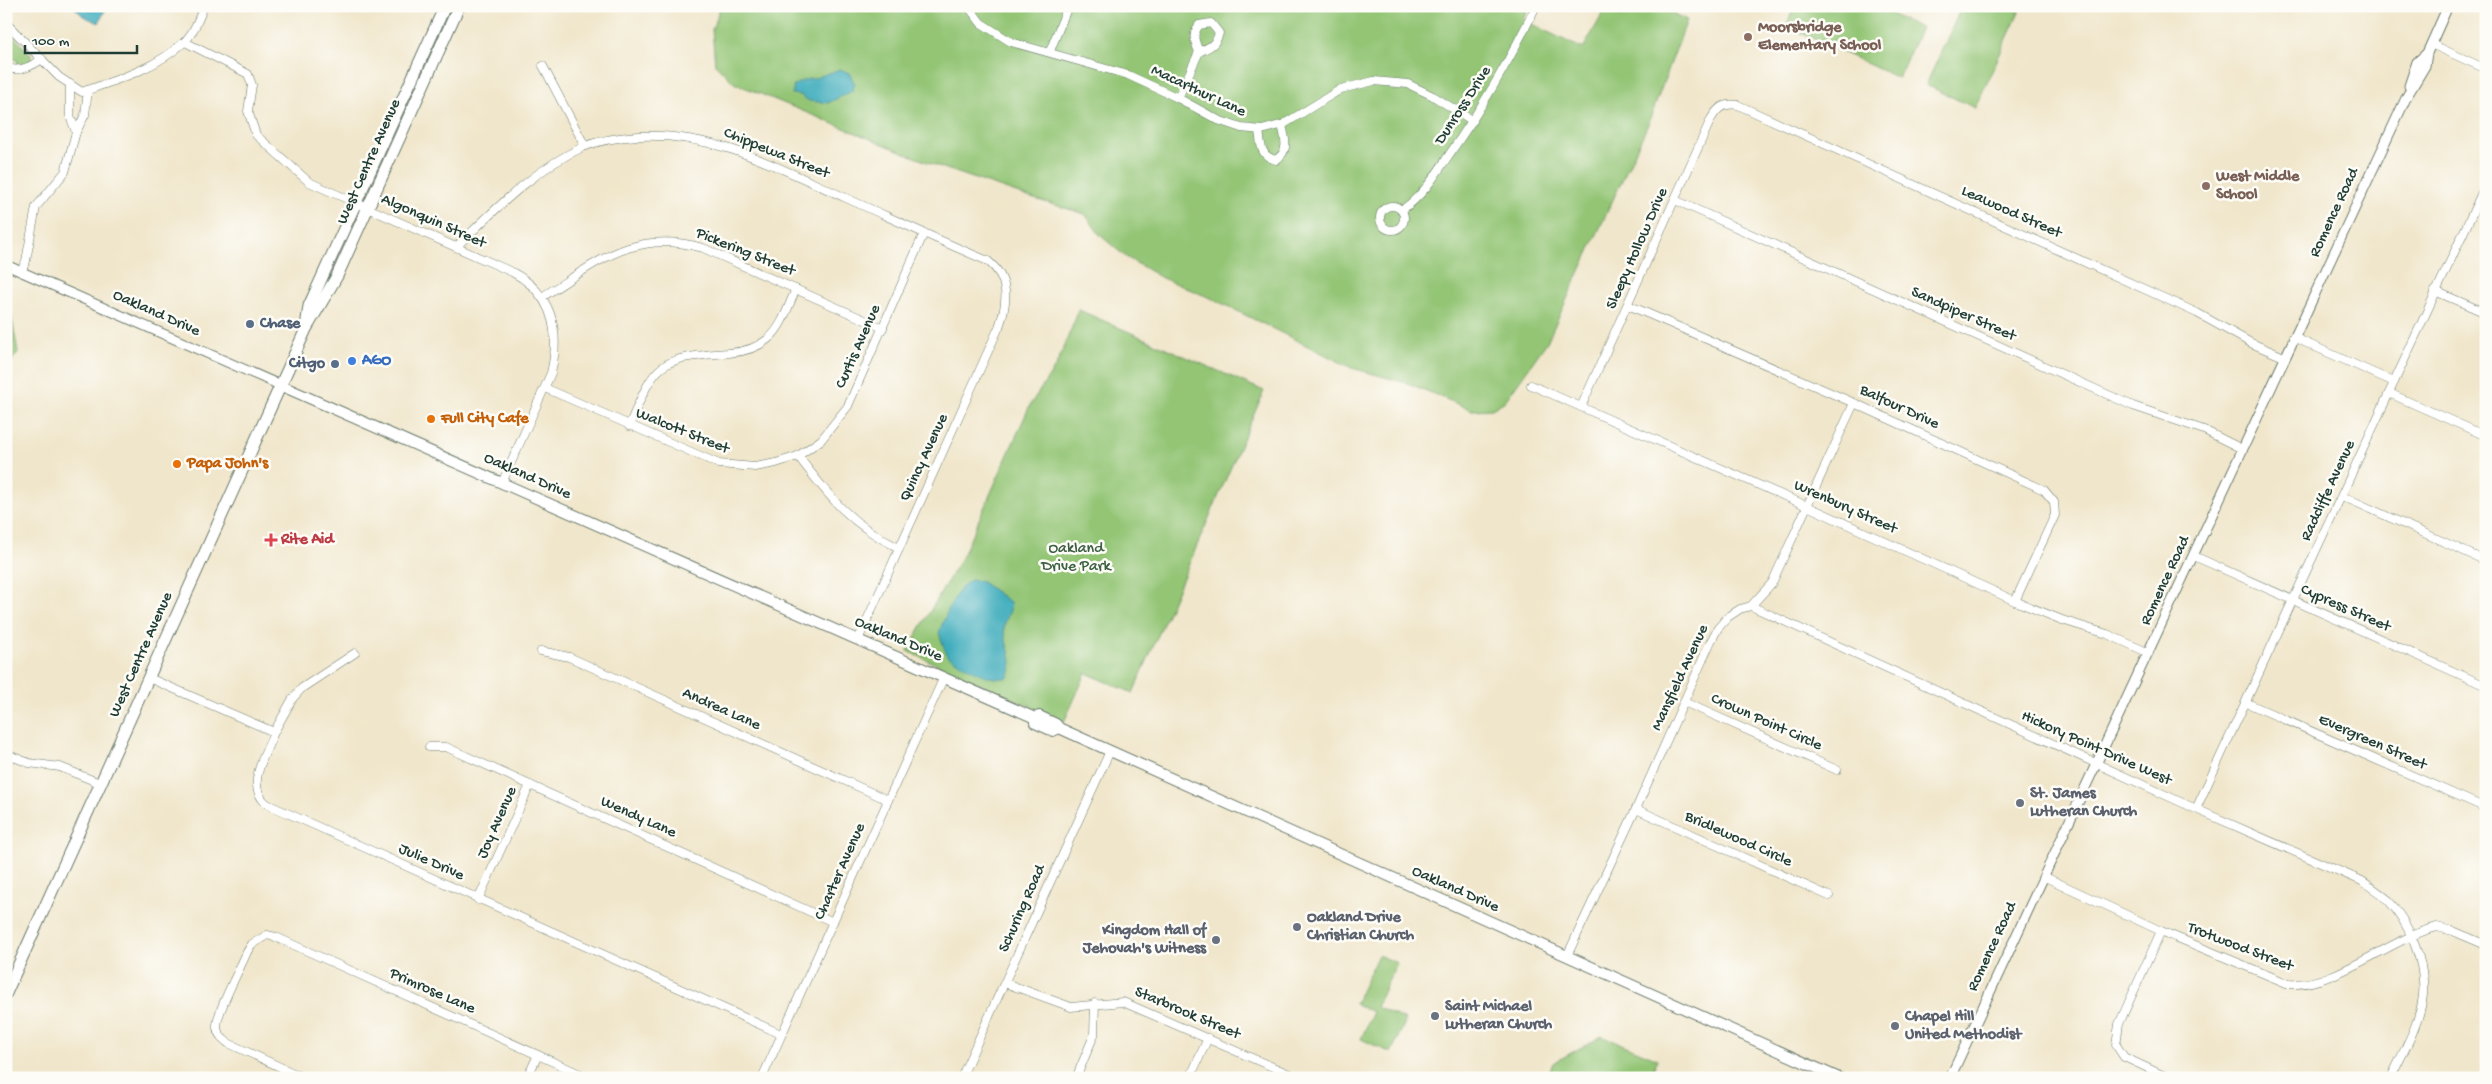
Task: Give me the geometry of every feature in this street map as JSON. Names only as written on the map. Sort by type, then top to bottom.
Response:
[{"type":"main road","name":"West Centre Avenue","points":[[306,329],[309,306],[445,6]]},
{"type":"main road","name":"West Centre Avenue","points":[[6,993],[282,386],[306,329],[337,276],[459,6]]},
{"type":"main road","name":"Oakland Drive","points":[[282,386],[1035,718],[1039,716],[1056,724],[1059,728],[1839,1078]]},
{"type":"street","points":[[6,23],[59,77],[82,92],[160,60],[185,42],[204,6]]},
{"type":"street","name":"Macarthur Lane","points":[[968,6],[981,23],[1000,36],[1024,47],[1050,51],[1128,75],[1178,98],[1231,126],[1259,130],[1282,125],[1302,115],[1340,89],[1374,81],[1408,84],[1433,96],[1473,121]]},
{"type":"street","points":[[1050,51],[1068,6]]},
{"type":"street","name":"Dunross Drive","points":[[1402,210],[1419,198],[1473,121],[1513,55],[1536,6]]},
{"type":"street","name":"Romence Road","points":[[1950,1078],[2095,764],[2194,556],[2293,337],[2407,96],[2417,62],[2427,52],[2448,6]]},
{"type":"street","name":"Algonquin Street","points":[[185,42],[248,74],[252,85],[248,111],[256,134],[309,182],[524,278],[542,296]]},
{"type":"street","points":[[2431,44],[2486,69]]},
{"type":"street","points":[[1178,98],[1199,52]]},
{"type":"street","points":[[6,67],[11,70],[30,68],[42,59]]},
{"type":"street","points":[[543,66],[585,146]]},
{"type":"street","points":[[70,84],[70,116],[76,132]]},
{"type":"street","points":[[21,272],[26,261],[36,207],[65,172],[76,132],[85,115],[88,90]]},
{"type":"street","name":"Sleepy Hollow Drive","points":[[1581,408],[1711,119],[1723,105]]},
{"type":"street","name":"Leawood Street","points":[[1723,105],[1738,105],[1747,109],[2188,308],[2252,343],[2284,357]]},
{"type":"street","points":[[1259,130],[1263,152],[1268,158],[1276,160],[1284,155],[1286,147],[1282,125]]},
{"type":"street","name":"Chippewa Street","points":[[456,247],[539,173],[585,146],[612,139],[646,136],[690,138],[712,142],[754,157],[988,261],[995,267],[1005,285]]},
{"type":"street","name":"Radcliffe Avenue","points":[[2196,809],[2247,703],[2435,291],[2485,189]]},
{"type":"street","name":"Sandpiper Street","points":[[1675,200],[2133,406],[2204,430],[2242,448]]},
{"type":"street","name":"Curtis Avenue","points":[[798,456],[821,440],[848,406],[924,233]]},
{"type":"street","name":"Pickering Street","points":[[542,296],[614,253],[642,242],[680,242],[703,248],[883,328]]},
{"type":"street","name":"Oakland Drive","points":[[6,265],[282,386]]},
{"type":"street","name":"Quincy Avenue","points":[[858,640],[999,327],[1006,303],[1005,285]]},
{"type":"street","points":[[629,426],[648,383],[657,371],[669,362],[688,356],[739,352],[768,340],[796,289]]},
{"type":"street","points":[[2435,291],[2486,313]]},
{"type":"street","points":[[502,483],[552,373],[556,342],[554,325],[542,296]]},
{"type":"street","name":"Balfour Drive","points":[[1628,305],[1854,403],[2044,490],[2050,495],[2056,508],[2054,519],[2015,601]]},
{"type":"street","points":[[2293,337],[2394,382]]},
{"type":"street","name":"Wrenbury Street","points":[[1531,385],[1807,506],[2015,601],[2062,620],[2107,634],[2149,653]]},
{"type":"street","name":"Walcott Street","points":[[545,388],[703,459],[735,467],[776,463],[798,456]]},
{"type":"street","points":[[2389,393],[2486,436]]},
{"type":"street","name":"Mansfield Avenue","points":[[1567,956],[1636,810],[1718,628],[1734,612],[1751,606],[1772,583],[1854,403]]},
{"type":"street","points":[[798,456],[826,492],[860,526],[899,548]]},
{"type":"street","points":[[2342,496],[2486,561]]},
{"type":"street","name":"Cypress Street","points":[[2194,556],[2486,686]]},
{"type":"street","name":"Hickory Point Drive West","points":[[1751,606],[2095,764],[2362,881],[2388,901],[2411,937],[2422,968],[2423,996],[2414,1028],[2391,1078]]},
{"type":"street","name":"Andrea Lane","points":[[541,651],[569,657],[888,800]]},
{"type":"street","name":"Julie Drive","points":[[355,653],[302,688],[293,698],[274,732],[257,776],[256,790],[262,800],[281,811],[478,900],[781,1034]]},
{"type":"street","name":"Charter Avenue","points":[[762,1078],[944,677]]},
{"type":"street","points":[[149,678],[274,732]]},
{"type":"street","name":"Crown Point Circle","points":[[1684,702],[1837,770]]},
{"type":"street","name":"Evergreen Street","points":[[2247,703],[2486,808]]},
{"type":"street","name":"Wendy Lane","points":[[429,747],[446,747],[833,922]]},
{"type":"street","name":"Schuring Road","points":[[961,1078],[1110,751]]},
{"type":"street","points":[[6,754],[29,763],[60,767],[102,784]]},
{"type":"street","name":"Joy Avenue","points":[[478,900],[530,785]]},
{"type":"street","name":"Bridlewood Circle","points":[[1636,810],[1829,896]]},
{"type":"street","name":"Trotwood Street","points":[[2043,876],[2161,931],[2279,981],[2298,984],[2328,976],[2411,937],[2437,927],[2453,931],[2486,945]]},
{"type":"street","points":[[2161,931],[2119,1024],[2116,1045],[2124,1057],[2169,1078]]},
{"type":"street","name":"Primrose Lane","points":[[286,1070],[228,1043],[218,1032],[219,1015],[247,952],[252,944],[267,935],[276,937],[589,1078]]},
{"type":"street","name":"Starbrook Street","points":[[1005,983],[1071,1007],[1095,1003],[1123,1002],[1298,1078]]},
{"type":"street","points":[[1076,1078],[1094,1035],[1095,1003]]},
{"type":"street","points":[[1190,1078],[1208,1038]]},
{"type":"street","points":[[528,1078],[538,1055]]},
{"type":"street","points":[[282,1078],[286,1070],[304,1078]]},
{"type":"green space","points":[[721,6],[1529,6],[1523,20],[1583,49],[1607,6],[1656,6],[1687,20],[1648,124],[1547,342],[1505,401],[1492,409],[1472,410],[1410,384],[1352,368],[1213,299],[1162,278],[1126,257],[1100,235],[1085,214],[1028,197],[932,164],[734,83],[715,64],[712,29]]},
{"type":"green space","points":[[1795,6],[1874,6],[1921,28],[1898,78],[1786,26]]},
{"type":"green space","points":[[1962,6],[2022,6],[1975,108],[1926,85]]},
{"type":"green space","points":[[6,28],[31,55],[31,61],[18,66],[17,60],[6,59]]},
{"type":"green space","points":[[6,286],[18,352],[6,369]]},
{"type":"green space","name":"Oakland Drive Park","points":[[1079,310],[1264,391],[1133,693],[1086,673],[1064,722],[907,651],[964,553],[1030,405],[1056,366]]},
{"type":"green space","points":[[1378,955],[1397,963],[1376,1007],[1406,1020],[1391,1053],[1361,1039],[1373,1012],[1355,1004]]},
{"type":"green space","points":[[1602,1036],[1658,1059],[1649,1078],[1547,1078],[1553,1063]]},
{"type":"water","points":[[73,6],[107,6],[99,23],[83,16]]},
{"type":"water","points":[[840,69],[849,73],[855,84],[852,91],[828,103],[809,101],[800,95],[792,94],[794,85]]},
{"type":"water","points":[[971,580],[982,582],[1010,602],[1011,606],[1004,627],[1011,660],[1008,677],[993,678],[985,676],[947,656],[939,633],[956,596]]},
{"type":"place","name":"Moorsbridge Elementary School","points":[[1748,37]]},
{"type":"place","name":"West Middle School","points":[[2206,186]]},
{"type":"place","name":"Chase","points":[[250,324]]},
{"type":"place","name":"AGO","points":[[352,361]]},
{"type":"place","name":"Citgo","points":[[335,364]]},
{"type":"place","name":"Full City Cafe","points":[[431,419]]},
{"type":"place","name":"Papa John's","points":[[177,464]]},
{"type":"place","name":"Rite Aid","points":[[271,540]]},
{"type":"place","name":"St. James Lutheran Church","points":[[2020,803]]},
{"type":"place","name":"Oakland Drive Christian Church","points":[[1297,927]]},
{"type":"place","name":"Kingdom Hall of Jehovah's Witness","points":[[1216,940]]},
{"type":"place","name":"Saint Michael Lutheran Church","points":[[1435,1016]]},
{"type":"place","name":"Chapel Hill United Methodist","points":[[1895,1026]]}]
